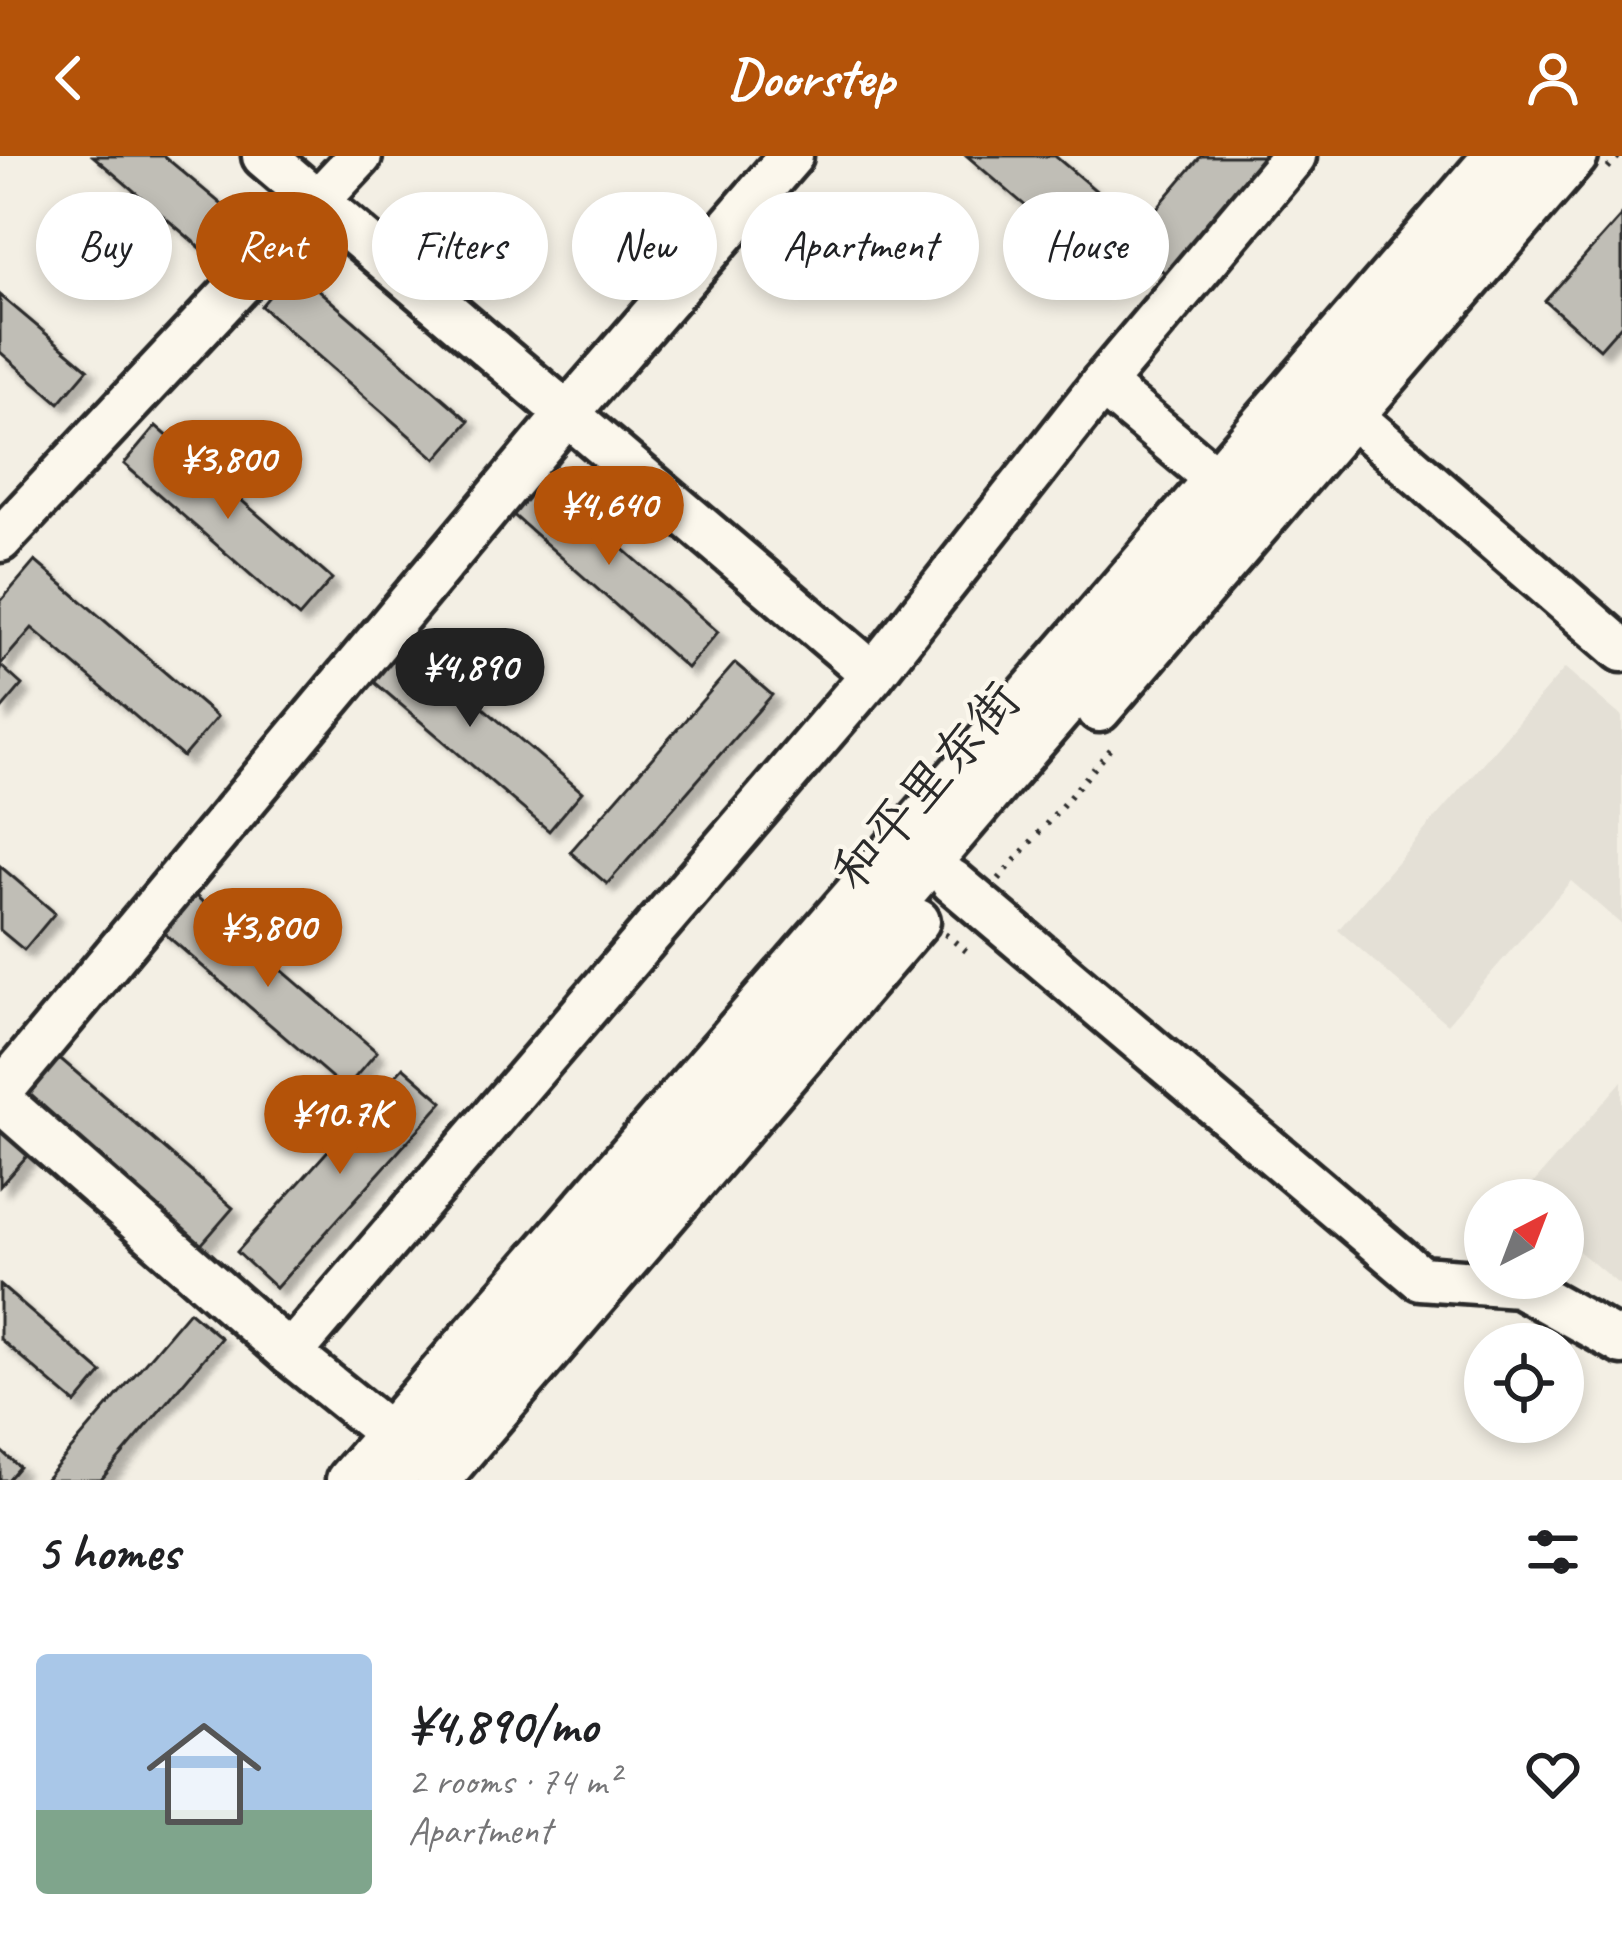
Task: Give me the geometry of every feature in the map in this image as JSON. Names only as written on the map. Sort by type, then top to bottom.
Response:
[{"type":"street","points":[[264,156],[306,192]]},
{"type":"street","points":[[327,192],[360,156]]},
{"type":"street","points":[[408,1462],[0,1096],[567,414],[791,156]]},
{"type":"street","points":[[290,1354],[873,674],[1102,384],[1294,156]]},
{"type":"street","name":"和平里东街","points":[[408,1462],[1536,156]]},
{"type":"street","points":[[348,1480],[408,1462],[1216,478],[1486,159]]},
{"type":"street","name":"和平里东街","points":[[408,1462],[965,892],[1352,416],[1590,165]]},
{"type":"street","points":[[348,228],[873,674]]},
{"type":"street","points":[[0,540],[226,300]]},
{"type":"street","points":[[1102,384],[1216,478]]},
{"type":"street","points":[[1352,416],[1622,650]]},
{"type":"street","points":[[965,892],[1420,1278],[1518,1286],[1622,1343]]},
{"type":"path","points":[[1590,165],[1618,156]]},
{"type":"path","points":[[965,892],[1117,742]]},
{"type":"shaded area","points":[[1565,668],[1622,717],[1622,925],[1571,881],[1447,1024],[1338,930]]},
{"type":"shaded area","points":[[1622,1081],[1622,1287],[1584,1255],[1584,1179],[1537,1179]]},
{"type":"building","points":[[93,156],[164,156],[207,192],[196,192],[196,244],[172,224],[172,192],[135,192]]},
{"type":"building","points":[[967,156],[1055,156],[1098,192],[1009,192]]},
{"type":"building","points":[[1201,156],[1277,156],[1172,279],[1169,194]]},
{"type":"building","points":[[1622,215],[1622,324],[1600,349],[1545,301]]},
{"type":"building","points":[[0,295],[88,369],[59,403],[0,352]]},
{"type":"building","points":[[266,300],[330,300],[469,421],[436,459],[261,306]]},
{"type":"building","points":[[156,426],[332,579],[299,617],[124,464]]},
{"type":"building","points":[[531,468],[718,632],[687,668],[500,503]]},
{"type":"building","points":[[35,561],[217,717],[183,757],[32,628],[0,665],[0,602]]},
{"type":"building","points":[[392,630],[582,792],[549,831],[359,669]]},
{"type":"building","points":[[735,663],[772,695],[607,884],[570,852]]},
{"type":"building","points":[[0,665],[22,685],[0,711]]},
{"type":"building","points":[[0,866],[55,913],[24,950],[0,930]]},
{"type":"building","points":[[190,891],[377,1052],[345,1089],[158,928]]},
{"type":"building","points":[[47,1047],[233,1208],[201,1245],[15,1084]]},
{"type":"building","points":[[403,1067],[443,1102],[276,1288],[237,1252]]},
{"type":"building","points":[[0,1117],[34,1148],[0,1186]]},
{"type":"building","points":[[0,1285],[102,1373],[76,1404],[0,1339]]},
{"type":"building","points":[[189,1311],[221,1338],[101,1480],[45,1480]]},
{"type":"building","points":[[0,1450],[19,1467],[8,1480],[0,1480]]}]
